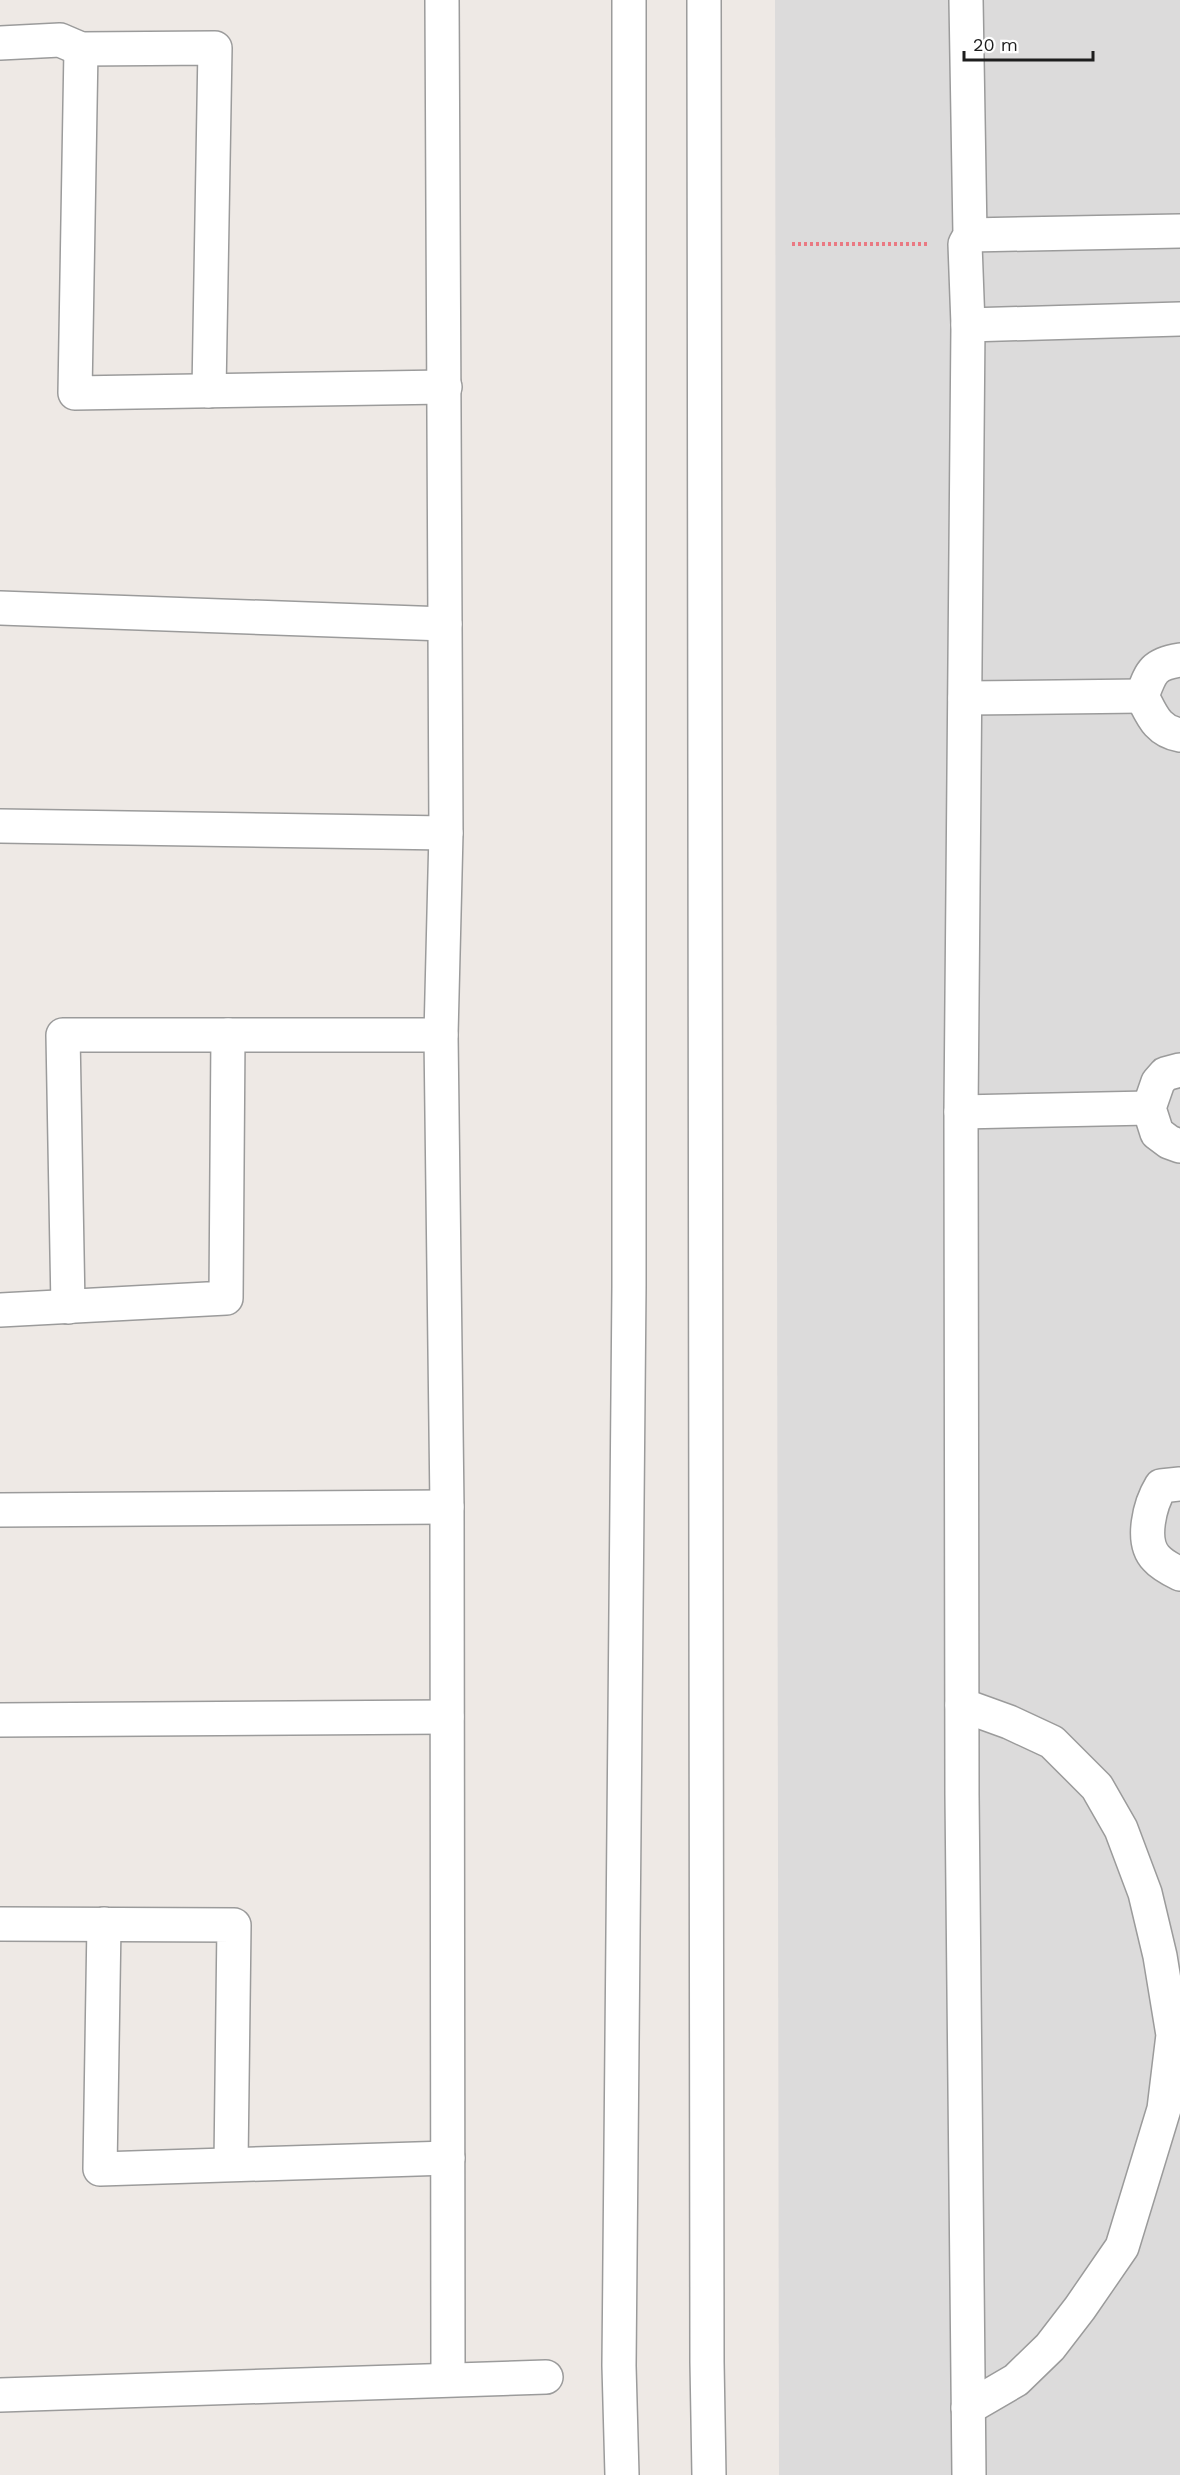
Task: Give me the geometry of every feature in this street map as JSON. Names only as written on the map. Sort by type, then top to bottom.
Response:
[{"type":"street","points":[[442,0],[446,833],[441,1035],[447,1507],[448,2379]]},
{"type":"street","points":[[622,2475],[619,2342],[629,1287],[629,0]]},
{"type":"street","points":[[704,0],[706,2362],[709,2475]]},
{"type":"street","points":[[966,0],[968,325],[961,1112],[962,1705],[969,2475]]},
{"type":"street","points":[[0,43],[60,40],[81,49],[215,48],[209,391]]},
{"type":"street","points":[[81,49],[75,393],[445,387]]},
{"type":"street","points":[[968,240],[1180,231]]},
{"type":"street","points":[[968,325],[1180,320]]},
{"type":"street","points":[[0,608],[446,624]]},
{"type":"street","points":[[1180,660],[1165,662],[1152,671],[1142,696],[1156,723],[1167,733],[1180,735]]},
{"type":"street","points":[[964,698],[1142,696]]},
{"type":"street","points":[[0,826],[446,833]]},
{"type":"street","points":[[68,1307],[63,1035],[441,1035]]},
{"type":"street","points":[[0,1310],[226,1298],[228,1035]]},
{"type":"street","points":[[1180,1070],[1165,1074],[1158,1082],[1149,1108],[1157,1133],[1168,1142],[1180,1146]]},
{"type":"street","points":[[961,1112],[1149,1108]]},
{"type":"street","points":[[1180,1484],[1161,1486],[1155,1495],[1147,1536],[1151,1551],[1157,1560],[1180,1574]]},
{"type":"street","points":[[0,1510],[447,1507]]},
{"type":"street","points":[[962,1705],[1009,1722],[1052,1742],[1097,1786],[1121,1829],[1145,1893],[1177,2035],[1164,2109],[1122,2247],[1050,2347],[1016,2380],[968,2408]]},
{"type":"street","points":[[0,1720],[447,1717]]},
{"type":"street","points":[[0,1924],[234,1925],[231,2164]]},
{"type":"street","points":[[104,1924],[100,2169],[448,2158]]},
{"type":"street","points":[[0,2395],[546,2377]]},
{"type":"path","points":[[792,244],[968,240]]},
{"type":"shaded area","points":[[775,0],[1180,0],[1180,2475],[779,2475]]}]
